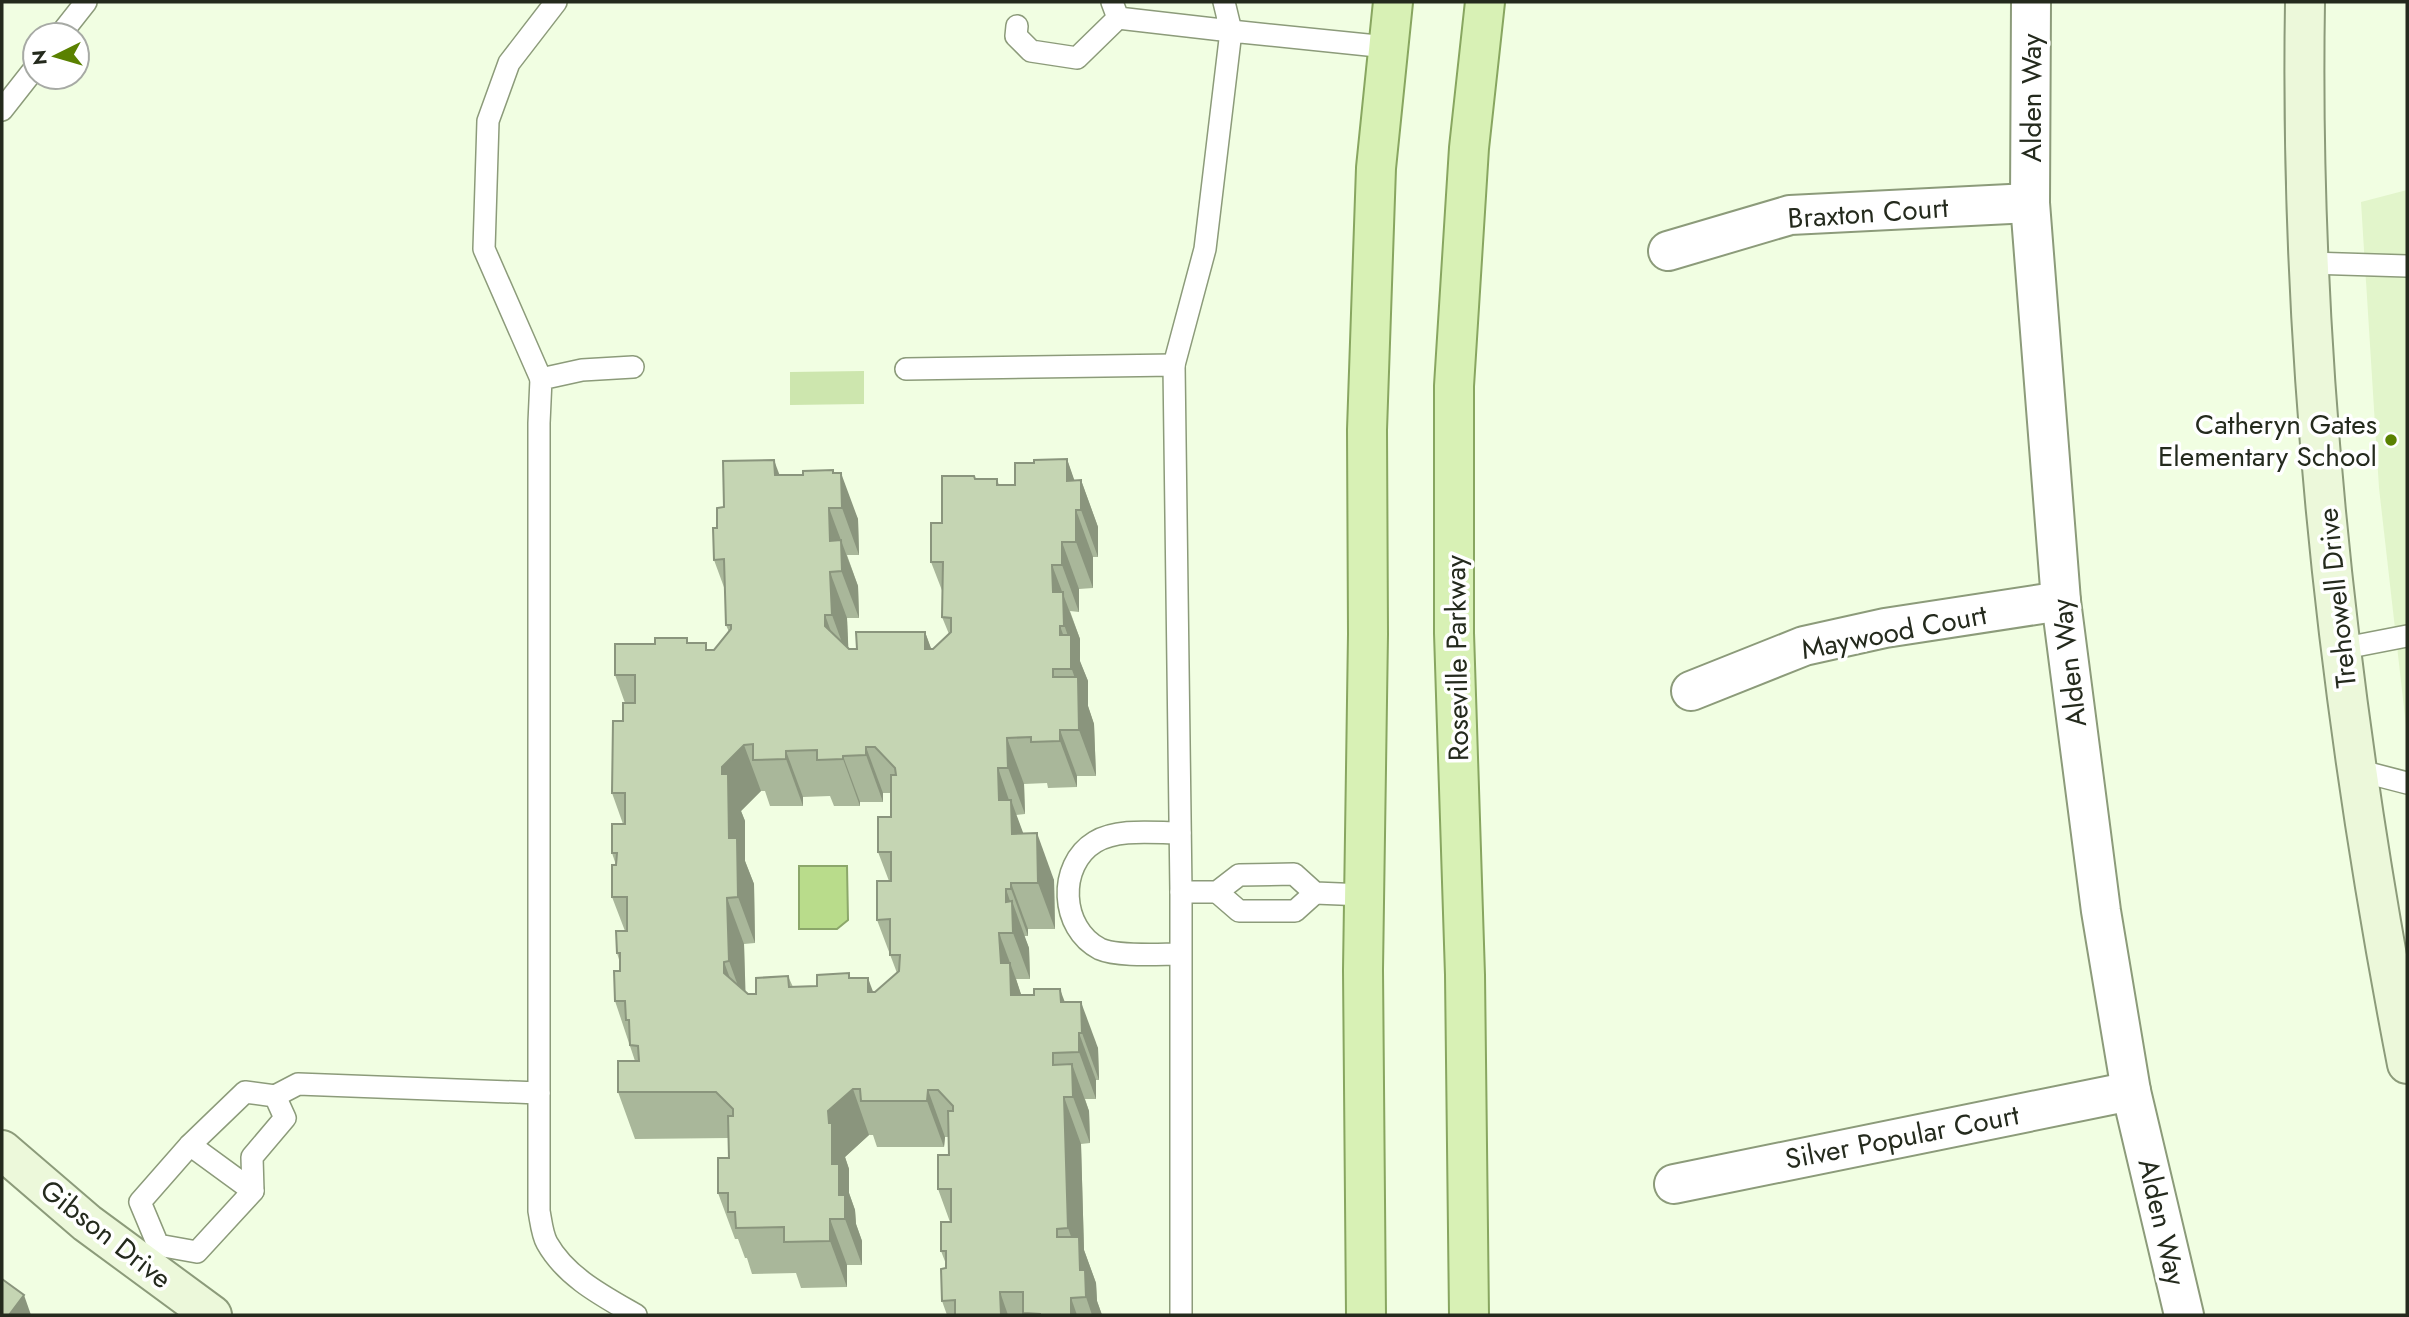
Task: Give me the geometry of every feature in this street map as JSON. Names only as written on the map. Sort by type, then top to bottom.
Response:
[{"type":"main road","points":[[1366,1315],[1363,970],[1368,634],[1367,430],[1376,168],[1393,2]]},
{"type":"main road","name":"Roseville Parkway","points":[[1469,1315],[1466,988],[1454,634],[1454,386],[1469,148],[1485,2]]},
{"type":"street","name":"Alden Way","points":[[2031,2],[2031,203],[2061,601],[2101,911],[2131,1091],[2184,1315]]},
{"type":"street","name":"Trehowell Drive","points":[[2305,2],[2309,263],[2321,453],[2340,649],[2357,771],[2380,925],[2407,1064]]},
{"type":"street","name":"Braxton Court","points":[[1668,251],[1790,215],[2031,203]]},
{"type":"street","name":"Maywood Court","points":[[1691,691],[1804,646],[1885,628],[2061,601]]},
{"type":"street","name":"Silver Popular Court","points":[[1674,1184],[2131,1091]]},
{"type":"street","name":"Gibson Drive","points":[[2,1150],[87,1223],[150,1255],[212,1315]]},
{"type":"lane","points":[[71,21],[86,2]]},
{"type":"lane","points":[[556,2],[509,63],[488,121],[484,249],[541,379],[539,1211],[545,1241],[567,1271],[605,1298],[636,1315]]},
{"type":"lane","points":[[1181,1315],[1181,892],[1174,365],[1205,249],[1231,31],[1224,2]]},
{"type":"lane","points":[[1017,26],[1016,36],[1031,51],[1077,58],[1115,10],[1231,31],[1387,47]]},
{"type":"lane","points":[[2,110],[21,86]]},
{"type":"lane","points":[[2309,263],[2407,266]]},
{"type":"lane","points":[[906,369],[1174,365]]},
{"type":"lane","points":[[541,379],[582,370],[633,367]]},
{"type":"lane","points":[[2340,649],[2407,636]]},
{"type":"lane","points":[[2357,771],[2407,783]]},
{"type":"lane","points":[[1180,833],[1115,835],[1096,841],[1079,855],[1070,873],[1068,900],[1076,929],[1100,949],[1137,955],[1180,954]]},
{"type":"lane","points":[[1181,892],[1217,892],[1239,875],[1294,874],[1315,893],[1365,895]]},
{"type":"lane","points":[[1217,892],[1239,911],[1295,911],[1315,893]]},
{"type":"lane","points":[[275,1096],[285,1118],[252,1157],[253,1191],[197,1252],[150,1255],[140,1202],[190,1145],[245,1092],[275,1096],[298,1084],[539,1093]]},
{"type":"lane","points":[[190,1145],[253,1191]]},
{"type":"shaded area","name":"Catheryn Gates Elementary School","points":[[2407,190],[2407,734],[2379,488],[2361,202]]},
{"type":"shaded area","points":[[864,371],[864,404],[790,405],[790,372]]},
{"type":"shaded area","points":[[799,866],[847,866],[848,920],[837,929],[799,929]]},
{"type":"building","points":[[1067,459],[1067,481],[1081,480],[1081,510],[1076,510],[1076,542],[1062,542],[1062,565],[1052,565],[1053,592],[1063,592],[1064,626],[1060,626],[1060,635],[1071,635],[1071,669],[1053,669],[1053,677],[1078,677],[1079,730],[1060,730],[1060,741],[1031,742],[1031,737],[1007,738],[1008,768],[998,768],[999,800],[1011,800],[1012,834],[1037,833],[1038,883],[1011,883],[1011,889],[1006,889],[1006,902],[1012,901],[1013,933],[999,933],[1001,963],[1010,963],[1011,995],[1034,995],[1034,989],[1060,989],[1061,1002],[1081,1002],[1082,1033],[1079,1033],[1079,1052],[1053,1053],[1053,1065],[1072,1064],[1073,1097],[1064,1097],[1068,1228],[1057,1229],[1057,1237],[1079,1237],[1080,1270],[1085,1270],[1086,1297],[1071,1298],[1071,1315],[1040,1315],[1023,1313],[1023,1292],[1000,1292],[1001,1315],[955,1315],[955,1300],[942,1301],[941,1269],[946,1268],[946,1251],[941,1251],[941,1222],[951,1222],[951,1189],[938,1189],[938,1155],[949,1155],[948,1111],[953,1111],[953,1106],[938,1090],[928,1090],[927,1101],[861,1101],[860,1089],[853,1089],[828,1111],[829,1123],[832,1123],[832,1164],[839,1164],[839,1195],[845,1195],[845,1219],[830,1219],[830,1241],[784,1242],[784,1227],[736,1228],[735,1212],[728,1212],[728,1193],[718,1193],[718,1158],[729,1158],[728,1116],[733,1116],[733,1109],[716,1092],[618,1092],[618,1061],[639,1061],[638,1046],[630,1045],[625,1001],[615,1001],[614,971],[620,971],[616,931],[627,931],[627,897],[612,897],[612,865],[616,865],[617,853],[612,853],[612,824],[625,824],[625,793],[612,793],[613,721],[623,721],[623,703],[635,703],[635,675],[615,675],[615,644],[655,644],[655,638],[687,638],[687,643],[706,643],[706,650],[714,650],[731,629],[731,625],[726,625],[724,559],[714,560],[713,528],[717,528],[717,508],[724,507],[723,461],[774,460],[775,475],[803,475],[803,471],[833,470],[833,473],[841,473],[842,508],[829,508],[830,541],[841,540],[842,571],[830,572],[832,615],[825,615],[825,626],[849,649],[857,649],[856,632],[925,632],[925,649],[933,649],[951,632],[951,618],[942,617],[943,562],[931,562],[931,523],[942,523],[942,476],[974,476],[975,479],[997,479],[997,485],[1015,485],[1015,463],[1034,463],[1034,460]],"holes":[[[753,744],[753,760],[786,759],[786,751],[817,750],[817,760],[843,759],[843,756],[866,755],[866,747],[875,747],[895,768],[896,775],[891,775],[891,817],[878,817],[878,852],[891,852],[891,881],[877,881],[877,920],[890,919],[890,955],[900,955],[899,971],[875,992],[868,992],[868,978],[849,978],[849,973],[817,975],[817,986],[789,987],[788,976],[756,978],[756,994],[748,994],[724,973],[724,962],[729,961],[727,898],[738,897],[737,838],[729,838],[728,774],[722,774],[722,767],[744,745]]]},
{"type":"building","points":[[2,1279],[24,1295],[9,1315],[2,1315]]},
{"type":"place","name":"Catheryn Gates Elementary School","points":[[2391,440]]}]
